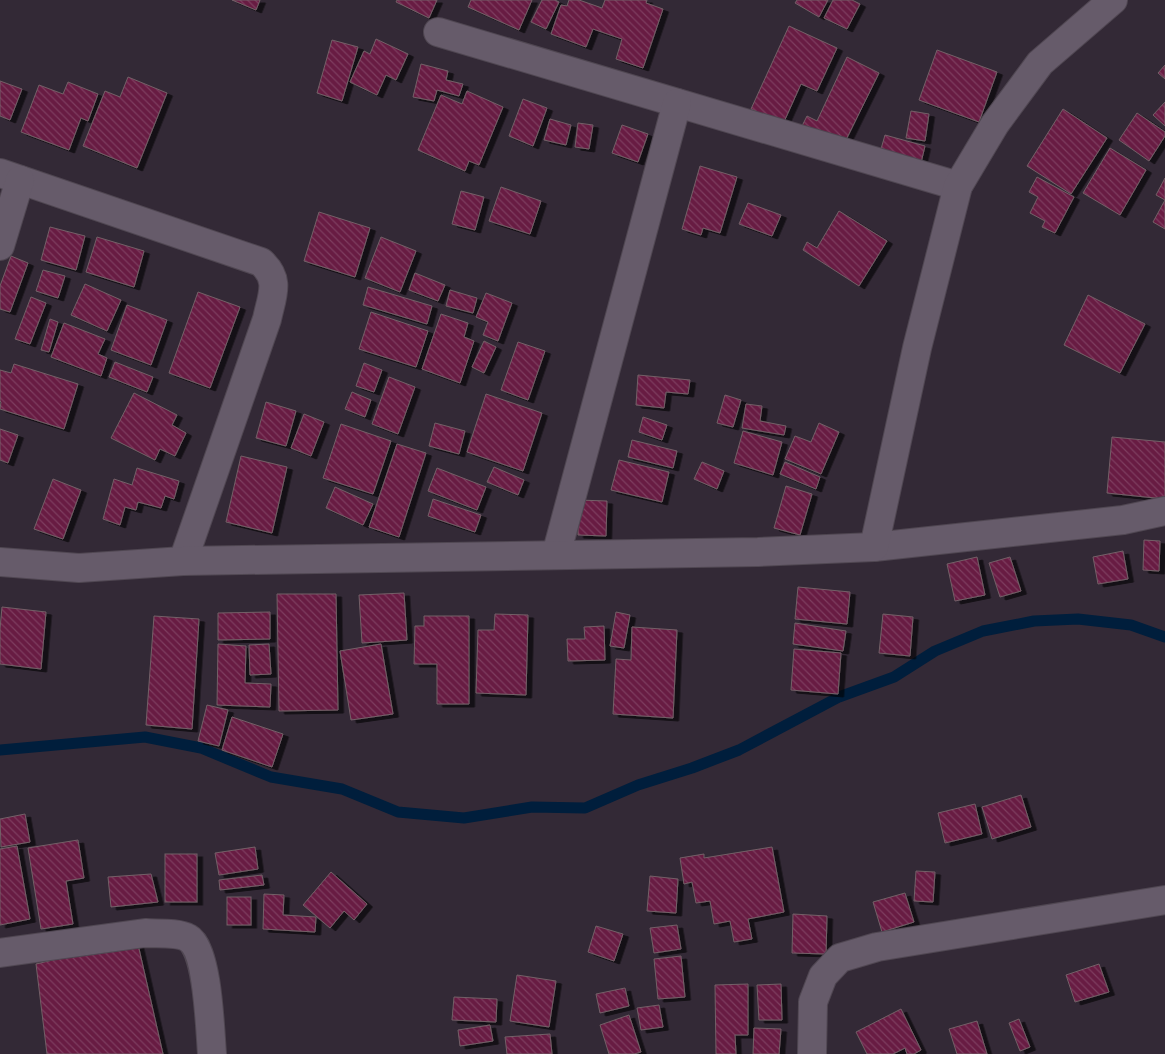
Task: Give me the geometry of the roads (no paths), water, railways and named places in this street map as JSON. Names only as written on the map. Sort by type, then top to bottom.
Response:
[{"type":"street","points":[[874,547],[917,348],[958,186],[995,124],[1040,63],[1113,0]]},
{"type":"street","points":[[438,32],[958,186]]},
{"type":"street","points":[[556,555],[677,103]]},
{"type":"street","points":[[0,246],[10,176],[261,262],[269,270],[274,280],[267,319],[183,562]]},
{"type":"street","points":[[0,562],[79,568],[183,562],[758,552],[874,547],[1123,520],[1165,511]]},
{"type":"street","points":[[812,1054],[813,1002],[823,976],[840,958],[876,947],[1165,900]]},
{"type":"street","points":[[0,952],[145,933],[169,934],[188,938],[199,951],[205,978],[212,1054]]},
{"type":"waterway","points":[[0,750],[145,737],[201,748],[271,777],[342,789],[398,812],[464,818],[532,807],[585,808],[638,785],[692,768],[739,750],[839,697],[894,677],[935,651],[983,631],[1034,621],[1078,619],[1131,625],[1165,637]]}]
